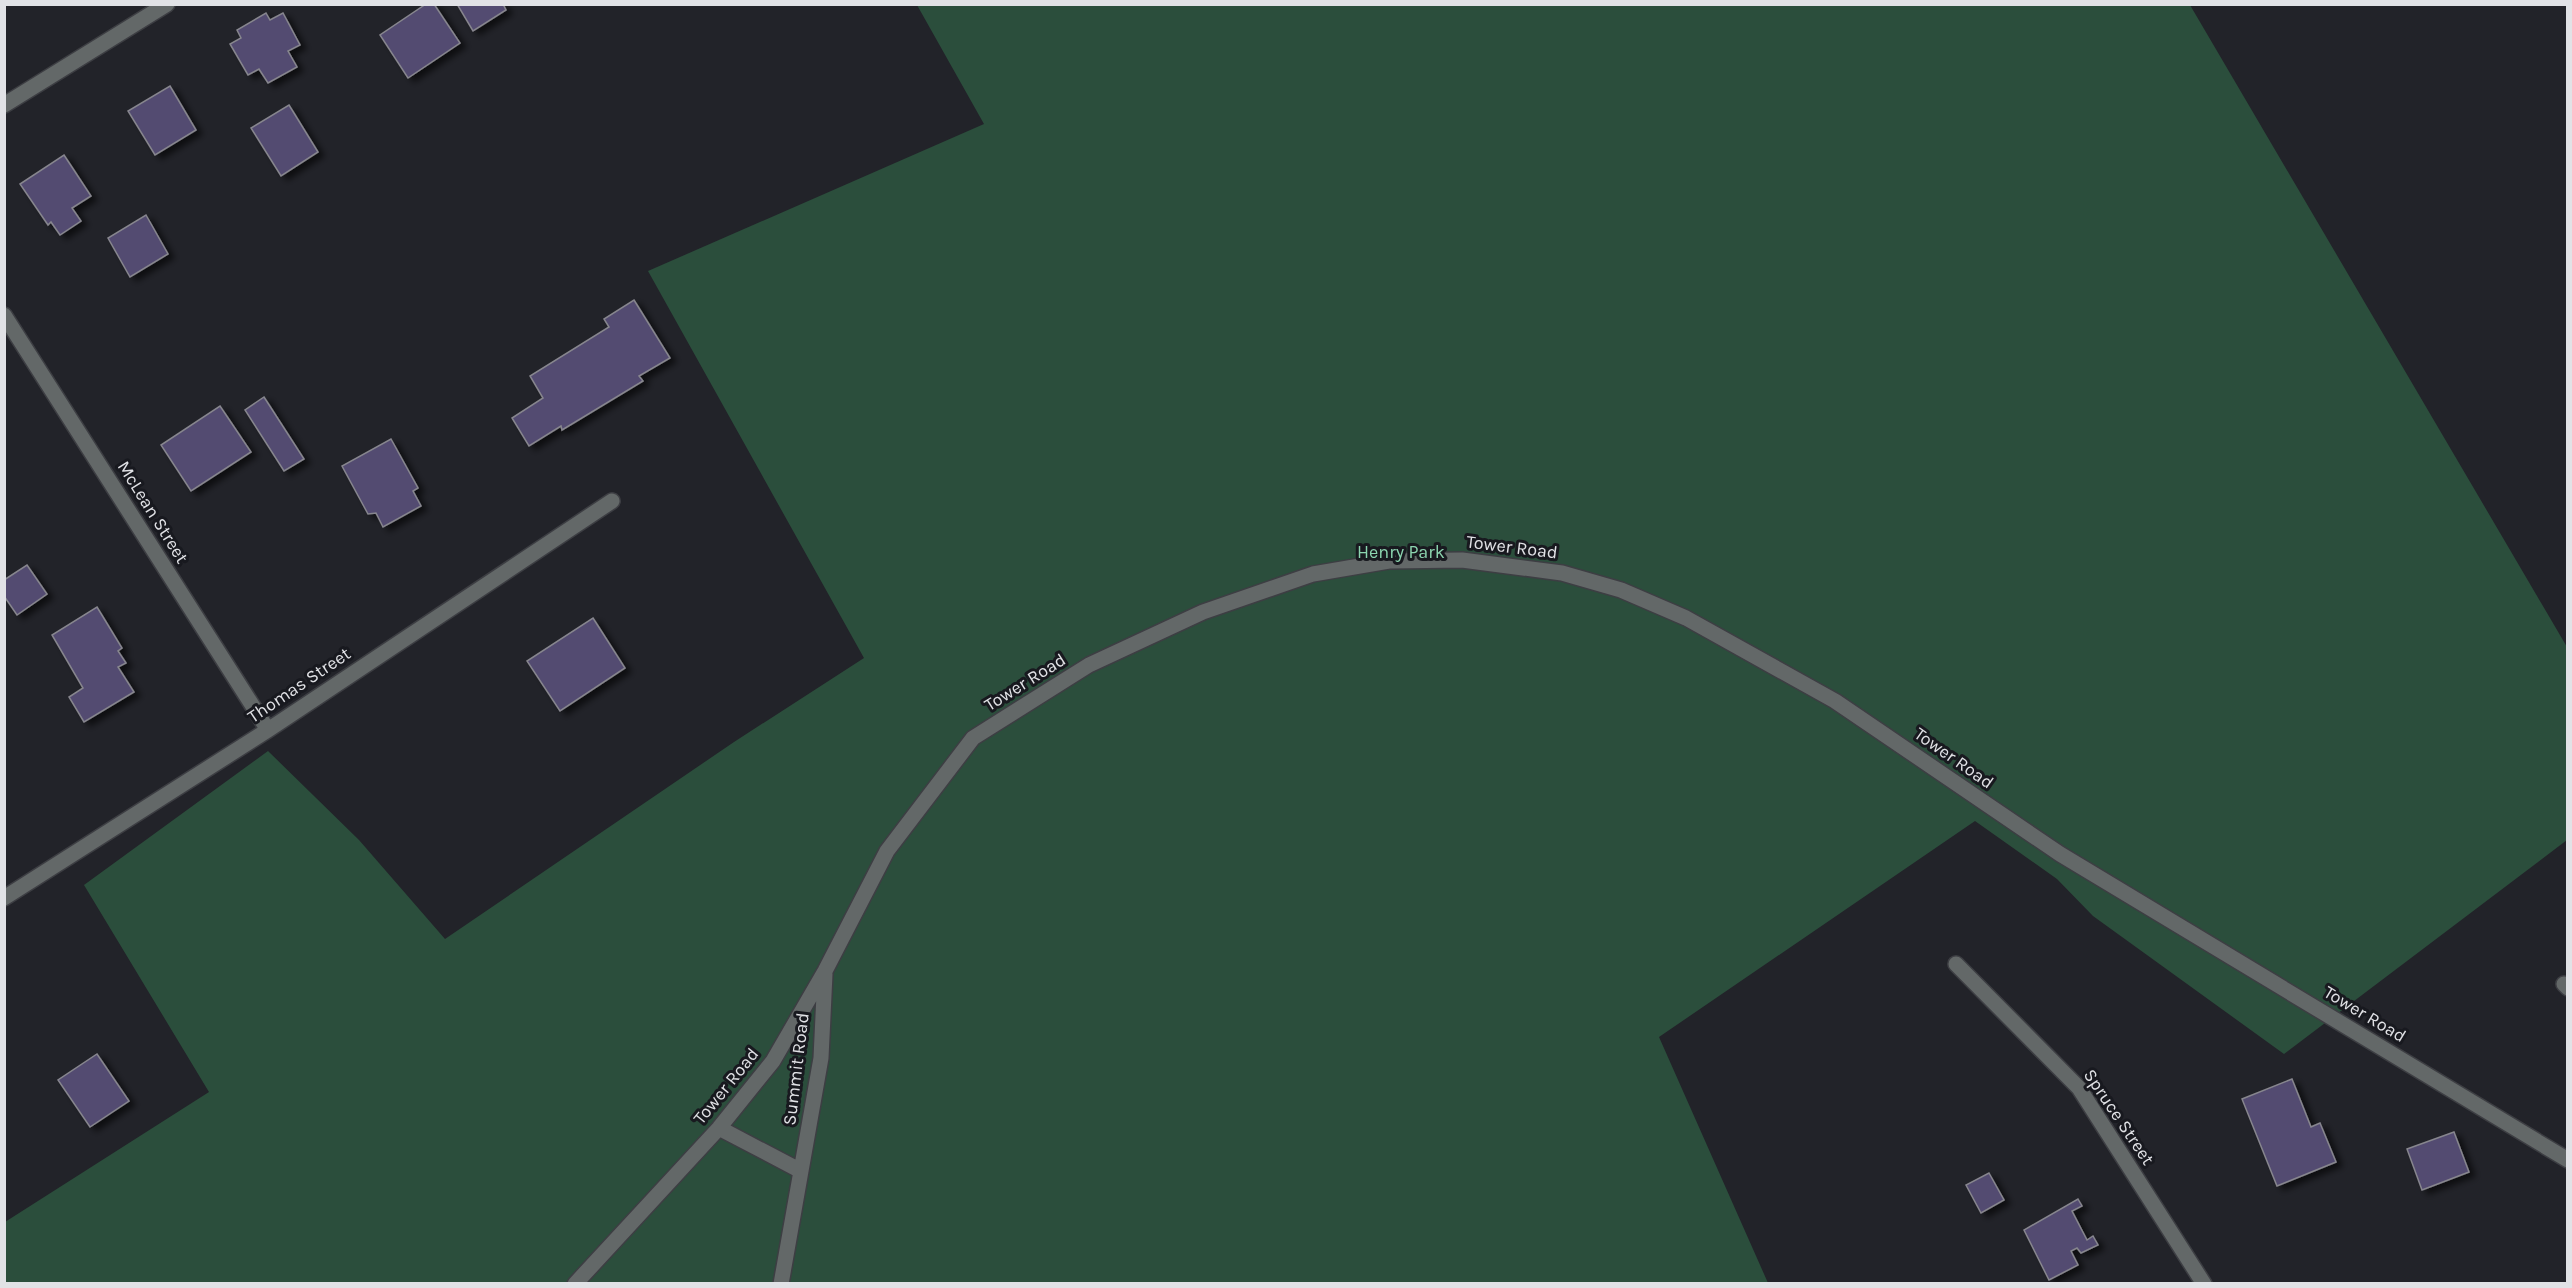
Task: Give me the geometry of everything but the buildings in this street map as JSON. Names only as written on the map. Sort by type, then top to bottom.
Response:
[{"type":"street","points":[[4,105],[167,4]]},
{"type":"street","name":"McLean Street","points":[[4,315],[268,730]]},
{"type":"street","name":"Thomas Street","points":[[4,898],[268,730],[612,501]]},
{"type":"street","name":"Tower Road","points":[[575,1284],[719,1128],[773,1061],[825,971],[887,851],[973,738],[1089,664],[1203,612],[1313,574],[1389,561],[1496,562],[1562,573],[1621,590],[1686,618],[1835,701],[2060,854],[2568,1160]]},
{"type":"street","name":"Spruce Street","points":[[1956,964],[2079,1088],[2204,1284]]},
{"type":"street","name":"Summit Road","points":[[782,1284],[821,1058],[825,971]]},
{"type":"street","points":[[719,1128],[801,1171]]},
{"type":"green space","name":"Henry Park","points":[[917,5],[2190,5],[2567,647],[2567,840],[2284,1054],[2093,916],[2057,879],[1975,821],[1659,1037],[1768,1283],[5,1284],[5,1222],[209,1092],[84,885],[268,751],[359,840],[445,939],[734,742],[864,658],[648,271],[984,124]]}]
